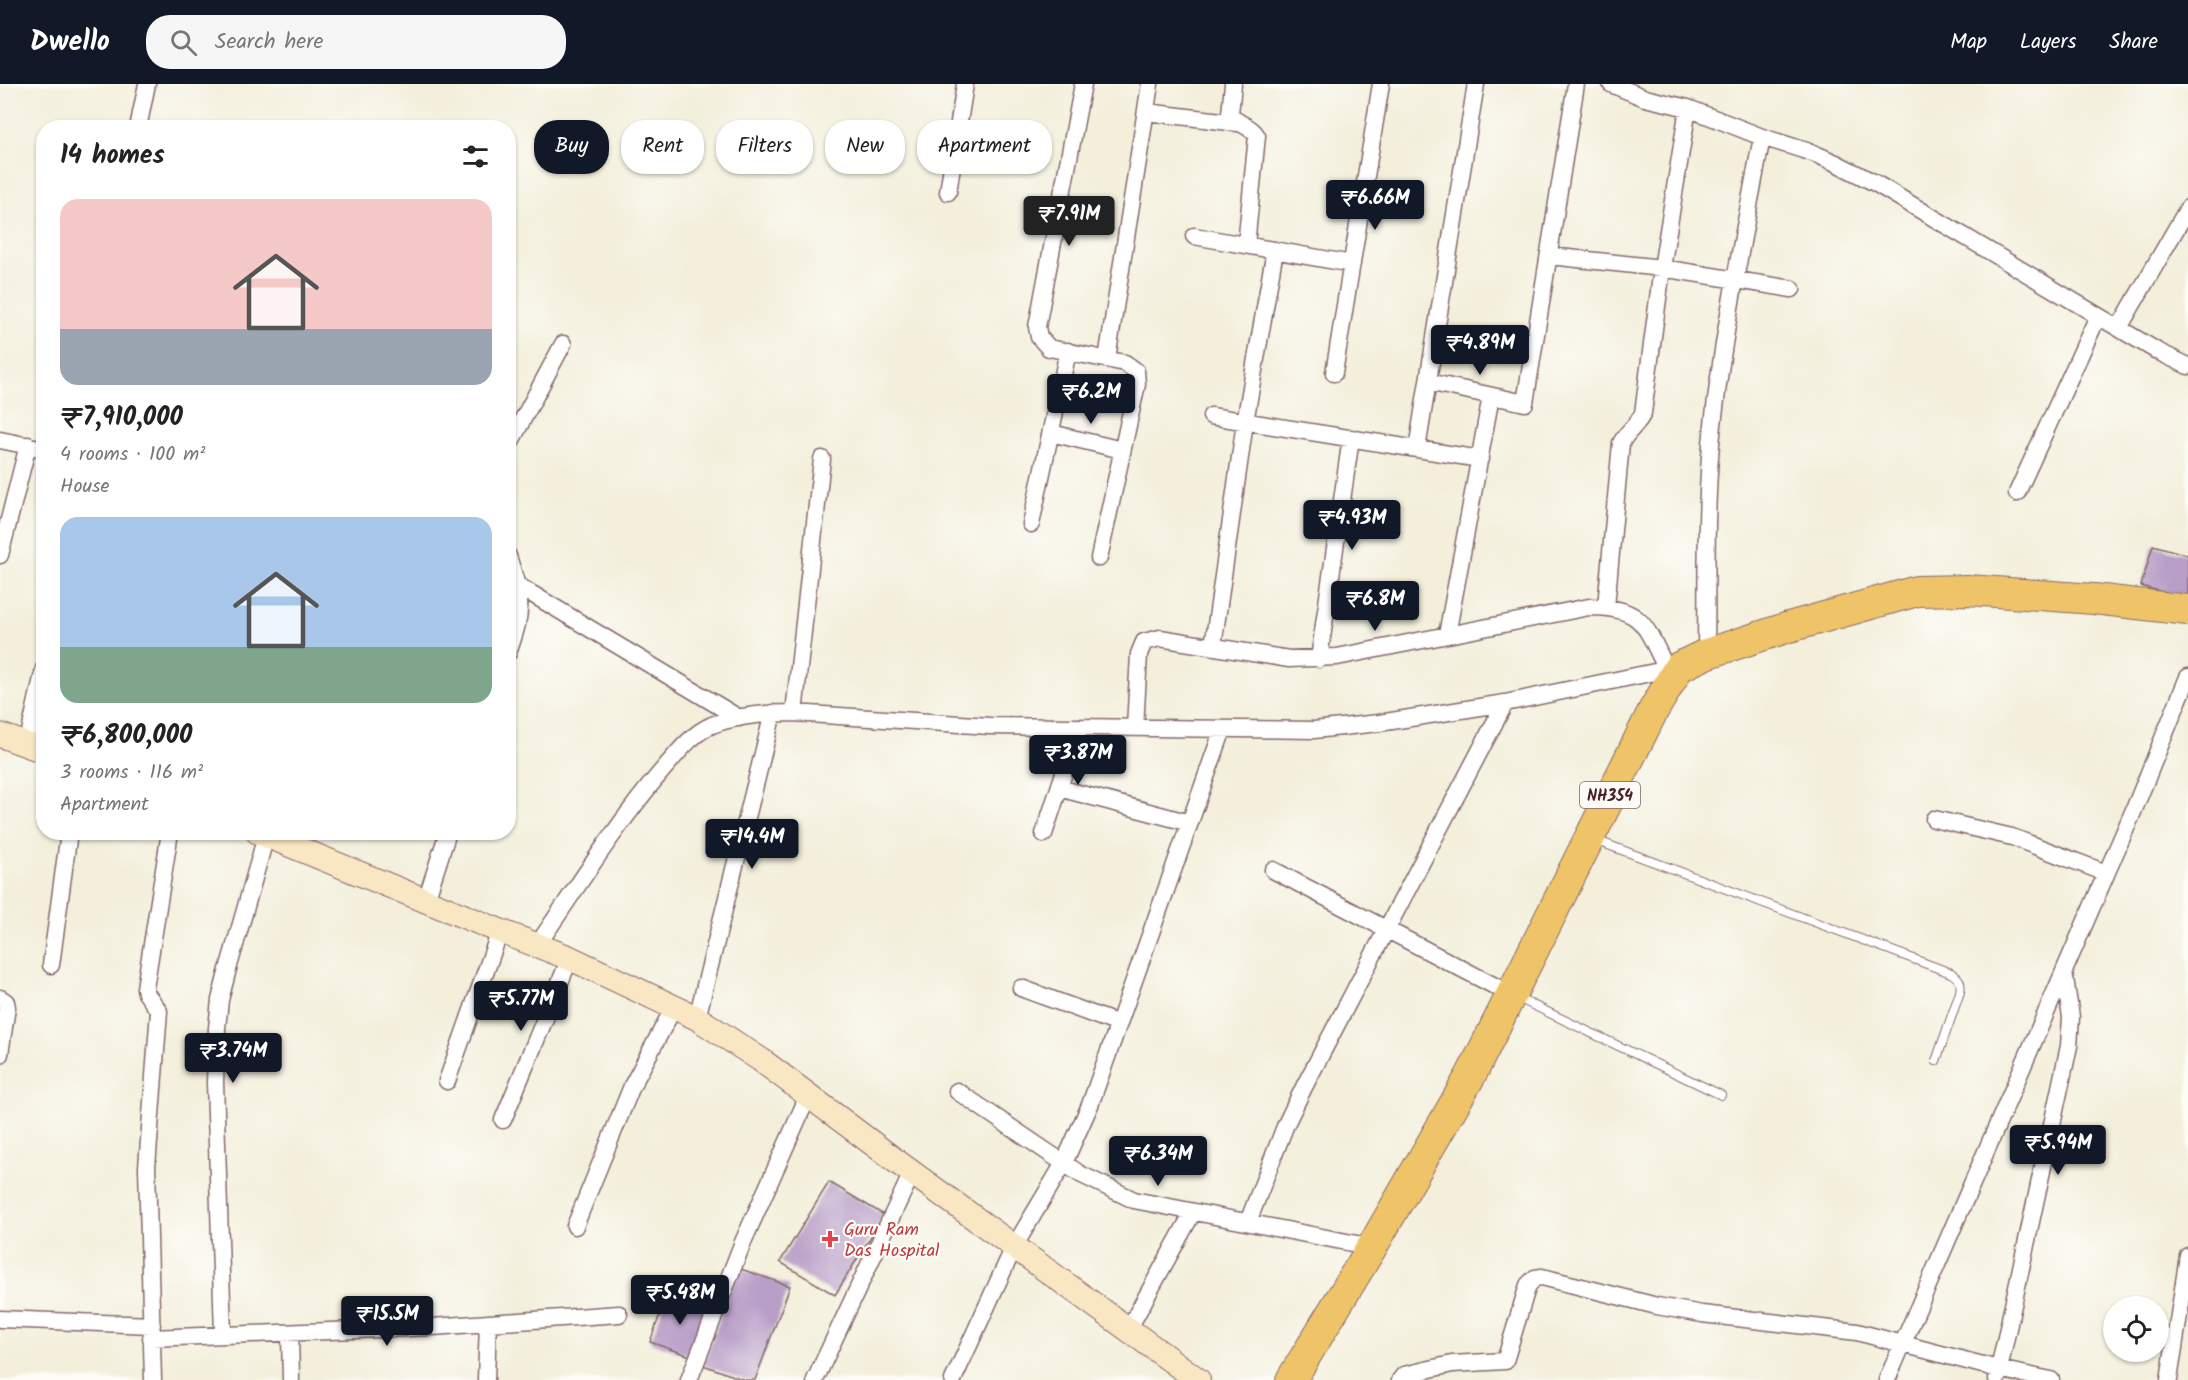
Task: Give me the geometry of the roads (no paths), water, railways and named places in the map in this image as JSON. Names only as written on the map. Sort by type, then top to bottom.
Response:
[{"type":"highway","points":[[1673,668],[1706,654],[1789,627],[1917,591],[1968,590],[2083,598],[2188,610]]},
{"type":"highway","name":"NH354","points":[[1292,1380],[1471,1075],[1673,668]]},
{"type":"street","points":[[140,120],[147,84]]},
{"type":"street","points":[[948,192],[965,84]]},
{"type":"street","points":[[1083,84],[1037,327],[1039,337],[1049,348],[1107,359],[1136,371],[1137,378],[1100,558]]},
{"type":"street","points":[[1107,359],[1150,84]]},
{"type":"street","points":[[1233,84],[1230,114],[1238,123]]},
{"type":"street","points":[[1334,373],[1381,84]]},
{"type":"street","points":[[1417,449],[1476,84]]},
{"type":"street","points":[[1428,382],[1526,403],[1576,84]]},
{"type":"street","points":[[1611,84],[1645,98],[1688,108],[1836,163],[1875,183],[2098,316],[2188,366]]},
{"type":"street","points":[[1606,607],[1622,443],[1628,432],[1640,421],[1643,413],[1662,268],[1688,108]]},
{"type":"street","points":[[1146,112],[1238,123],[1254,130],[1258,142],[1246,245]]},
{"type":"street","points":[[1706,654],[1707,520],[1716,399],[1735,280],[1762,137]]},
{"type":"street","points":[[2119,328],[2188,208]]},
{"type":"street","points":[[1194,236],[1352,264]]},
{"type":"street","points":[[1212,646],[1245,422],[1275,250]]},
{"type":"street","points":[[1550,256],[1662,268],[1792,289]]},
{"type":"street","points":[[2017,493],[2098,316]]},
{"type":"street","points":[[516,432],[563,344]]},
{"type":"street","points":[[1031,524],[1068,351]]},
{"type":"street","points":[[1448,635],[1491,396]]},
{"type":"street","points":[[1211,416],[1480,459]]},
{"type":"street","points":[[1051,433],[1122,450]]},
{"type":"street","points":[[1319,658],[1351,438]]},
{"type":"street","points":[[0,440],[36,447],[0,555]]},
{"type":"street","points":[[794,712],[822,459]]},
{"type":"street","points":[[516,579],[521,608],[516,630]]},
{"type":"street","points":[[518,585],[739,718]]},
{"type":"street","points":[[538,944],[638,799],[675,756],[694,736],[711,726],[739,718],[794,712],[990,726],[1135,728],[1314,730],[1505,703],[1673,668],[1643,624],[1623,611],[1606,607],[1589,607],[1337,657],[1288,659],[1160,638],[1143,642],[1138,654],[1135,728]]},
{"type":"street","points":[[1887,1380],[2188,677]]},
{"type":"street","points":[[1248,1222],[1286,1124],[1304,1087],[1505,703]]},
{"type":"street","points":[[697,1018],[773,713]]},
{"type":"street","points":[[1044,834],[1079,727]]},
{"type":"street","points":[[953,1380],[1014,1247],[1064,1163],[1090,1105],[1222,729]]},
{"type":"street","points":[[0,735],[35,748]]},
{"type":"street","points":[[1059,788],[1190,823]]},
{"type":"street","points":[[1934,819],[2012,837],[2106,873]]},
{"type":"street","points":[[51,964],[68,840]]},
{"type":"street","points":[[153,1380],[147,1167],[159,1011],[146,993],[146,988],[169,840]]},
{"type":"street","points":[[223,1334],[215,1082],[217,1028],[220,1000],[260,840]]},
{"type":"street","points":[[277,840],[500,931],[538,944],[697,1018],[761,1060],[912,1173],[1198,1380]]},
{"type":"street","points":[[426,900],[445,840]]},
{"type":"street","points":[[1273,870],[1510,994]]},
{"type":"street","points":[[447,1081],[500,931]]},
{"type":"street","points":[[503,1120],[570,958]]},
{"type":"street","points":[[1997,1374],[2069,1046],[2071,1017],[2064,971]]},
{"type":"street","points":[[1021,988],[1119,1024]]},
{"type":"street","points":[[0,998],[6,1002],[8,1007],[0,1054]]},
{"type":"street","points":[[575,1226],[628,1095],[674,1007]]},
{"type":"street","points":[[957,1091],[1064,1163],[1094,1181],[1134,1200],[1372,1247]]},
{"type":"street","points":[[689,1380],[743,1242],[808,1096]]},
{"type":"street","points":[[815,1380],[912,1173]]},
{"type":"street","points":[[1128,1330],[1193,1212]]},
{"type":"street","points":[[2169,1380],[2185,1296],[2188,1256]]},
{"type":"street","points":[[1400,1380],[1404,1375],[1452,1364],[1505,1361],[1528,1285],[1535,1278],[1542,1277],[1657,1306],[1702,1314],[1843,1330],[1902,1344],[1997,1374],[2051,1380]]},
{"type":"street","points":[[0,1319],[151,1331],[223,1334],[290,1333],[619,1314]]},
{"type":"street","points":[[486,1380],[488,1323]]},
{"type":"street","points":[[290,1333],[291,1380]]},
{"type":"lane","points":[[1589,837],[1958,977],[1961,985],[1960,992],[1936,1061]]},
{"type":"lane","points":[[1510,994],[1721,1095]]},
{"type":"place","name":"Guru Ram Das Hospital","points":[[830,1239]]}]
